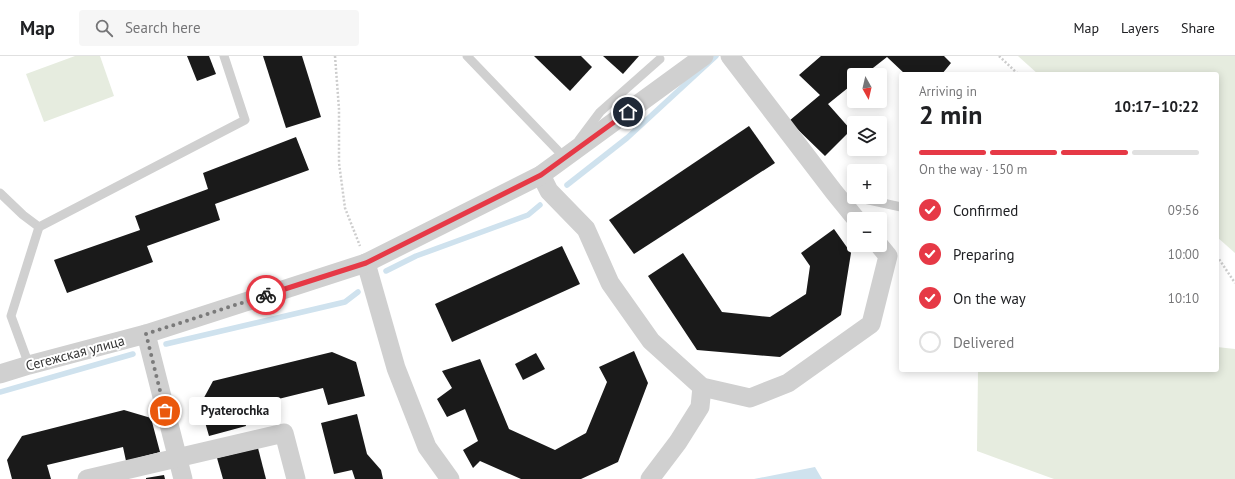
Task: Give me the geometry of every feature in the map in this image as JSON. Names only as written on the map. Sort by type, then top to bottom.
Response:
[{"type":"street","name":"Сегежская улица","points":[[0,374],[146,334],[366,263],[541,175],[704,56]]},
{"type":"street","points":[[730,56],[850,212]]},
{"type":"street","points":[[541,175],[549,191],[586,229],[610,283],[651,340],[702,387],[750,398],[788,383],[871,324],[888,256],[885,252]]},
{"type":"street","points":[[366,263],[396,368],[427,447],[450,479]]},
{"type":"street","points":[[146,334],[183,479]]},
{"type":"street","points":[[650,479],[678,442],[700,407],[702,387]]},
{"type":"street","points":[[87,479],[284,433],[296,479]]},
{"type":"lane","points":[[29,365],[11,316],[39,227],[245,120],[224,56]]},
{"type":"lane","points":[[468,56],[565,158],[600,112],[660,59]]},
{"type":"lane","points":[[834,192],[847,195]]},
{"type":"lane","points":[[0,193],[23,215],[39,227]]},
{"type":"lane","points":[[887,204],[899,207]]},
{"type":"path","points":[[335,56],[339,109],[339,163],[345,208],[366,263]]},
{"type":"path","points":[[999,56],[1016,72]]},
{"type":"path","points":[[1219,259],[1235,284]]},
{"type":"shaded area","points":[[75,56],[100,56],[114,96],[44,122],[26,74]]},
{"type":"shaded area","points":[[1018,56],[1235,56],[1235,253],[1219,239],[1219,72],[1036,72]]},
{"type":"shaded area","points":[[1219,347],[1235,349],[1235,479],[1054,479],[977,451],[978,372],[1219,372]]},
{"type":"water","points":[[815,467],[822,479],[754,479]]},
{"type":"building","points":[[187,56],[209,56],[216,74],[197,81]]},
{"type":"building","points":[[263,56],[302,56],[321,117],[286,128]]},
{"type":"building","points":[[534,56],[581,56],[592,67],[570,91]]},
{"type":"building","points":[[603,56],[639,56],[623,74]]},
{"type":"building","points":[[821,56],[944,56],[951,63],[944,72],[903,72],[887,57],[873,68],[847,68],[847,89],[828,104],[847,125],[847,134],[825,156],[789,121],[820,95],[799,75]]},
{"type":"building","points":[[749,126],[775,163],[634,254],[609,220]]},
{"type":"building","points":[[296,137],[309,170],[215,204],[220,220],[147,246],[153,262],[67,293],[54,260],[140,230],[135,216],[208,189],[203,173]]},
{"type":"building","points":[[834,229],[847,247],[847,252],[851,253],[841,315],[780,357],[697,350],[648,276],[683,253],[722,312],[770,317],[806,294],[810,266],[801,253]]},
{"type":"building","points":[[562,246],[580,284],[452,342],[435,304]]},
{"type":"building","points":[[634,351],[648,383],[618,462],[581,479],[521,479],[480,461],[473,468],[463,450],[478,441],[465,409],[447,417],[437,399],[452,388],[442,371],[480,359],[509,429],[555,450],[586,433],[607,382],[599,367]]},
{"type":"building","points":[[332,352],[356,362],[365,396],[328,405],[323,388],[242,408],[246,426],[209,436],[200,405],[213,381]]},
{"type":"building","points":[[536,353],[545,369],[523,380],[515,364]]},
{"type":"building","points":[[124,410],[151,418],[160,452],[126,461],[123,447],[47,465],[51,479],[12,479],[7,460],[22,436]]},
{"type":"building","points":[[357,414],[367,454],[381,470],[383,479],[355,479],[352,470],[334,474],[321,423]]},
{"type":"building","points":[[258,448],[266,479],[223,479],[217,458]]},
{"type":"building","points":[[164,475],[165,479],[146,479],[146,478]]},
{"type":"waterway","points":[[567,185],[627,138],[716,56]]},
{"type":"waterway","points":[[386,271],[416,256],[528,215],[540,205]]},
{"type":"waterway","points":[[166,344],[345,302],[358,292]]},
{"type":"waterway","points":[[0,392],[133,354]]},
{"type":"way so far","points":[[165,411],[146,334],[266,295]]},
{"type":"place","name":"Pyaterochka","points":[[165,411]]},
{"type":"route","points":[[266,295],[366,263],[541,175],[628,112]]}]
